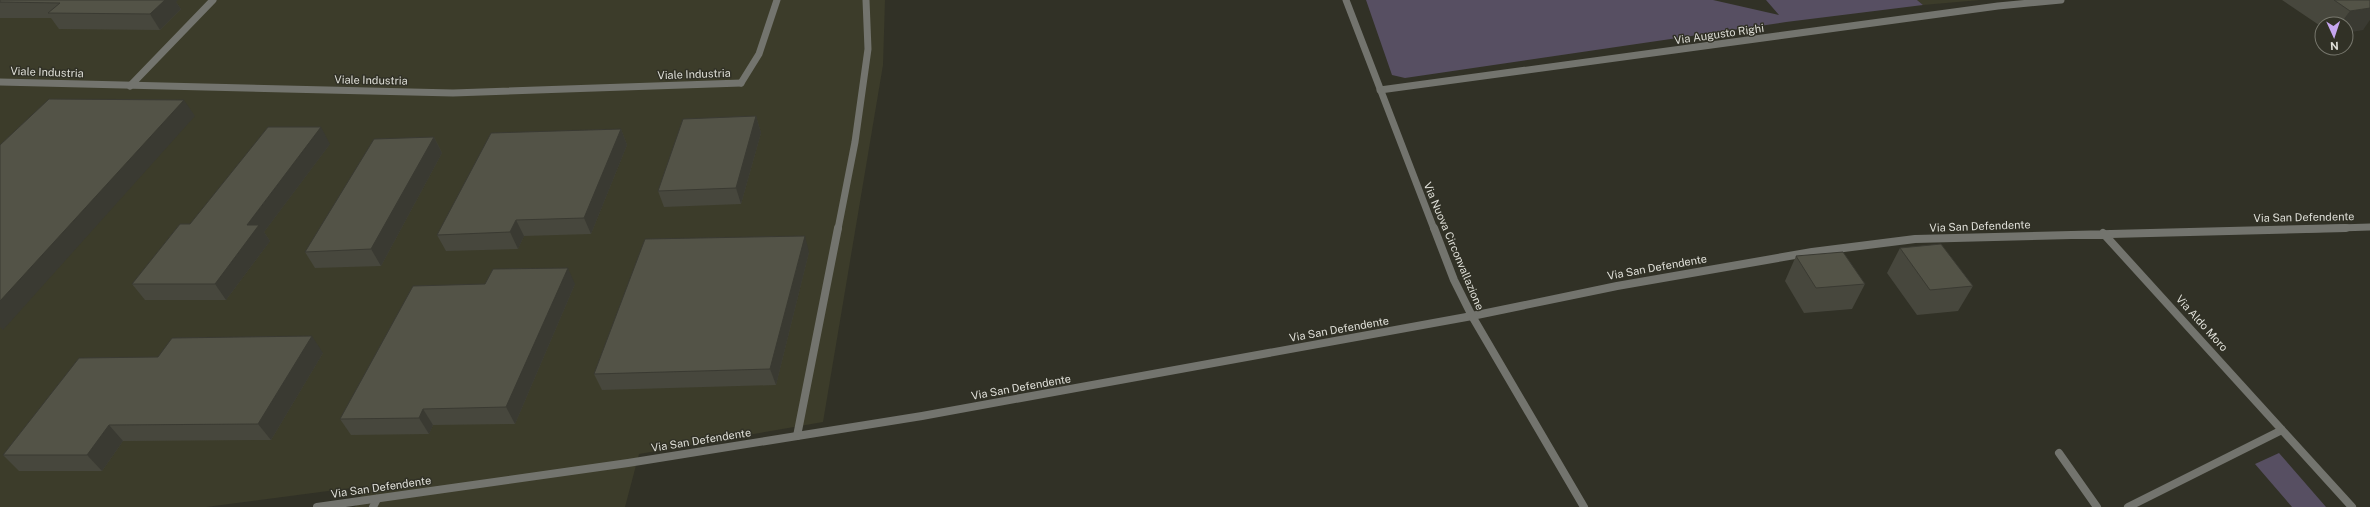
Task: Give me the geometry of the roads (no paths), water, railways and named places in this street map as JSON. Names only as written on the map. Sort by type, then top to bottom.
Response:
[{"type":"street","points":[[130,86],[213,0]]},
{"type":"street","name":"Viale Industria","points":[[0,82],[453,93],[741,83],[757,61],[765,42],[777,0]]},
{"type":"street","points":[[796,436],[855,142],[868,49],[866,0]]},
{"type":"street","name":"Via Nuova Circonvallazione","points":[[1346,0],[1454,280],[1472,316],[1584,507]]},
{"type":"street","name":"Via Augusto Righi","points":[[1380,90],[1998,6],[2061,0]]},
{"type":"street","name":"Via San Defendente","points":[[317,507],[375,503],[930,415],[1472,316],[1616,286],[1812,252],[1915,240],[2104,233],[2370,227]]},
{"type":"street","name":"Via Aldo Moro","points":[[2104,233],[2352,507]]},
{"type":"street","points":[[2128,507],[2282,430]]},
{"type":"street","points":[[2059,453],[2096,507]]}]
